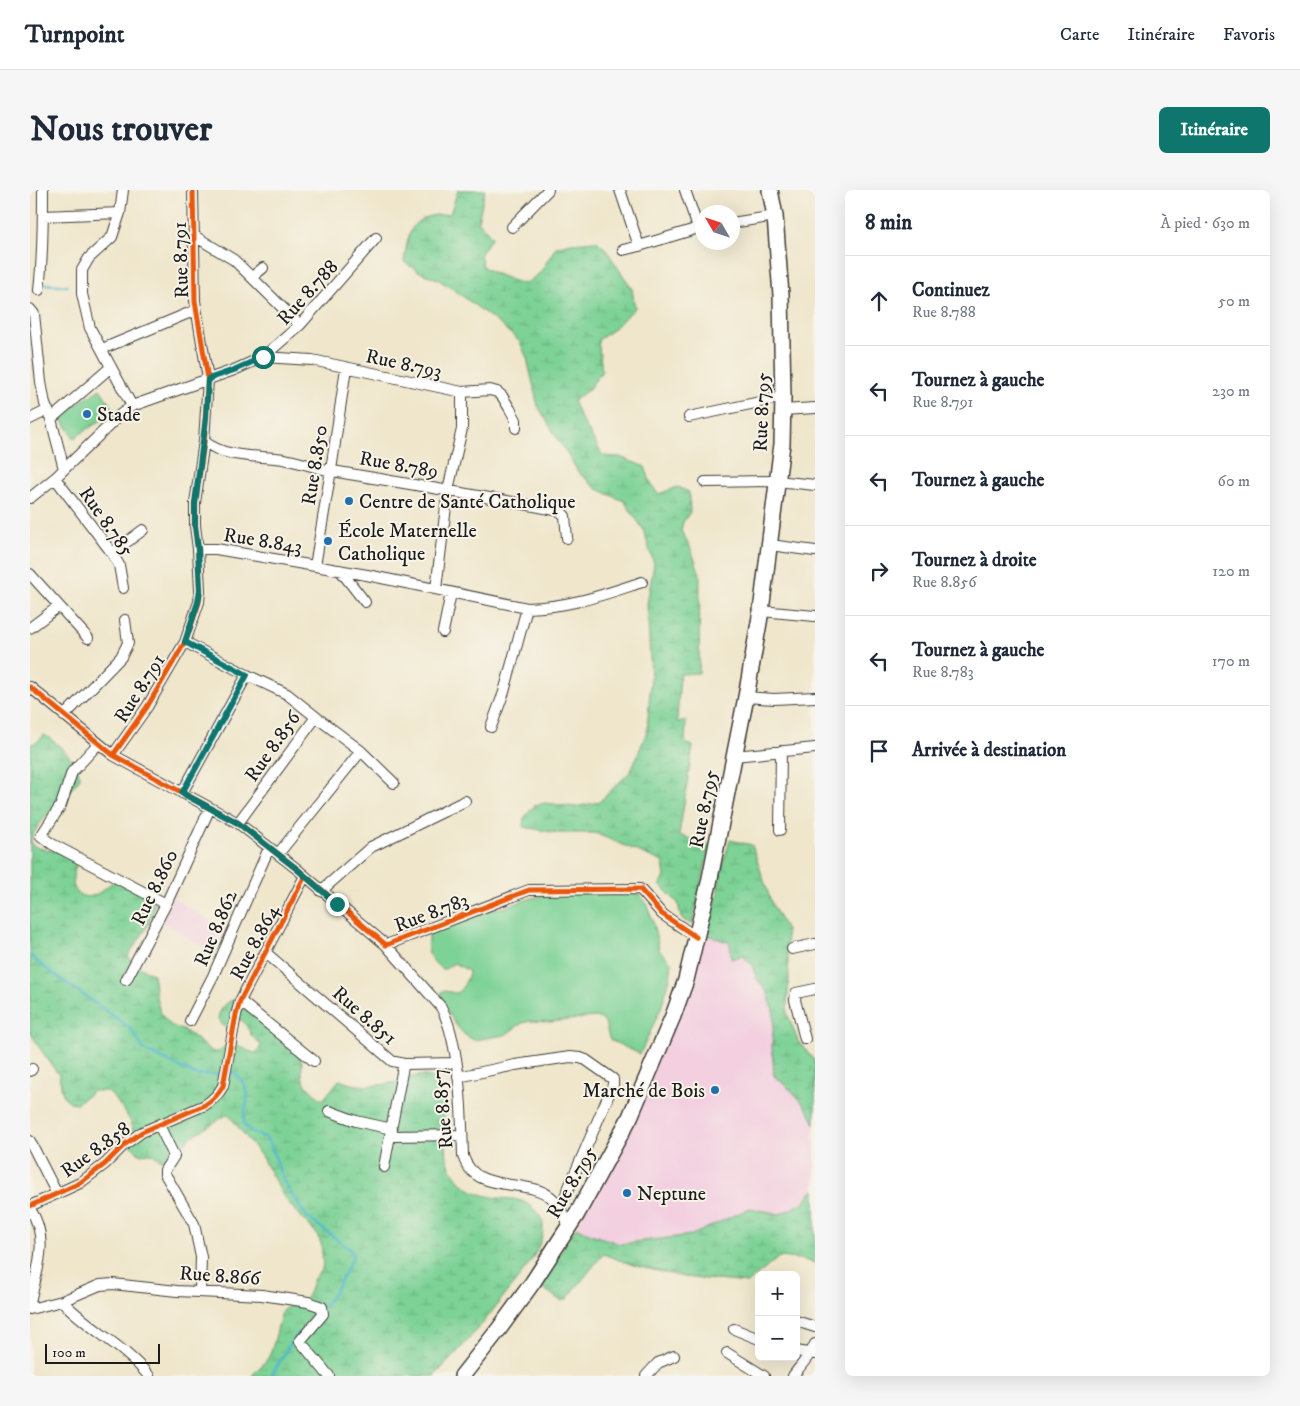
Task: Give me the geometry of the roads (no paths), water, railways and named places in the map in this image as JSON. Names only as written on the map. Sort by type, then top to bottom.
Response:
[{"type":"highway","name":"Rue 8.795","points":[[462,1376],[499,1329],[569,1228],[613,1149],[638,1099],[686,980],[709,884],[746,697],[761,611],[777,481],[783,404],[781,295],[775,216],[770,190]]},
{"type":"street","points":[[40,290],[43,249],[43,190]]},
{"type":"street","points":[[123,190],[120,213],[112,237],[89,258],[82,270],[82,294],[90,328],[132,406]]},
{"type":"street","name":"Rue 8.791","points":[[113,754],[147,707],[185,642],[198,602],[198,549],[195,504],[204,441],[208,379],[194,301],[193,190]]},
{"type":"street","points":[[512,227],[548,190]]},
{"type":"street","points":[[620,190],[639,246]]},
{"type":"street","points":[[685,190],[695,215]]},
{"type":"street","points":[[30,224],[42,219],[120,213]]},
{"type":"street","points":[[740,222],[775,216]]},
{"type":"street","points":[[623,250],[695,229]]},
{"type":"street","points":[[193,235],[234,260],[300,325]]},
{"type":"street","name":"Rue 8.788","points":[[30,498],[55,478],[121,414],[132,406],[234,370],[263,357],[300,325],[376,238]]},
{"type":"street","points":[[252,277],[263,268]]},
{"type":"street","points":[[30,309],[34,314],[33,336],[41,382],[64,469]]},
{"type":"street","points":[[102,349],[196,310]]},
{"type":"street","name":"Rue 8.793","points":[[263,357],[305,359],[462,392],[490,390],[502,396],[516,420],[516,428]]},
{"type":"street","points":[[30,419],[50,415],[112,368]]},
{"type":"street","name":"Rue 8.850","points":[[314,566],[346,368]]},
{"type":"street","points":[[436,589],[448,490],[462,429],[462,392]]},
{"type":"street","points":[[689,417],[783,404],[815,408]]},
{"type":"street","name":"Rue 8.789","points":[[204,441],[214,448],[226,452],[286,460],[331,470],[560,511],[565,516],[567,538]]},
{"type":"street","name":"Rue 8.785","points":[[55,478],[112,553],[119,565],[122,588]]},
{"type":"street","points":[[705,482],[777,481],[815,485]]},
{"type":"street","points":[[112,553],[143,530]]},
{"type":"street","points":[[770,545],[815,551]]},
{"type":"street","name":"Rue 8.843","points":[[198,549],[216,550],[340,570],[527,608],[552,607],[580,601],[642,582]]},
{"type":"street","points":[[340,570],[365,602]]},
{"type":"street","points":[[30,574],[88,638]]},
{"type":"street","points":[[443,632],[451,593]]},
{"type":"street","points":[[30,628],[59,606]]},
{"type":"street","points":[[491,727],[506,684],[527,608]]},
{"type":"street","points":[[761,611],[815,616]]},
{"type":"street","points":[[64,716],[121,657],[128,643],[125,620]]},
{"type":"street","name":"Rue 8.856","points":[[185,642],[287,694],[316,717],[238,823]]},
{"type":"street","points":[[182,793],[247,675]]},
{"type":"street","name":"Rue 8.783","points":[[30,687],[98,744],[113,754],[238,823],[305,876],[386,945],[529,890],[640,889],[662,914],[696,937]]},
{"type":"street","points":[[746,697],[774,699],[815,697]]},
{"type":"street","points":[[316,717],[361,751],[394,783]]},
{"type":"street","points":[[98,744],[72,772],[61,805],[40,836],[166,904]]},
{"type":"street","points":[[734,756],[815,748]]},
{"type":"street","points":[[278,854],[361,751]]},
{"type":"street","points":[[780,830],[781,751]]},
{"type":"street","points":[[321,891],[371,847],[465,801]]},
{"type":"street","name":"Rue 8.860","points":[[126,980],[166,904],[210,808]]},
{"type":"street","name":"Rue 8.862","points":[[190,1021],[213,976],[269,848]]},
{"type":"street","name":"Rue 8.864","points":[[205,1105],[218,1094],[223,1086],[240,1002],[305,876]]},
{"type":"street","points":[[792,949],[815,944]]},
{"type":"street","name":"Rue 8.857","points":[[386,945],[441,1007],[448,1024],[458,1076],[463,1156],[466,1165],[474,1174],[484,1180],[542,1192],[554,1199],[569,1228]]},
{"type":"street","name":"Rue 8.851","points":[[266,953],[392,1061],[405,1064],[456,1063]]},
{"type":"street","points":[[805,1039],[795,1000],[796,993],[815,989]]},
{"type":"street","points":[[240,1002],[314,1061]]},
{"type":"street","points":[[458,1076],[570,1057],[586,1060],[613,1079],[613,1085],[560,1208]]},
{"type":"street","points":[[384,1167],[405,1064]]},
{"type":"street","name":"Rue 8.858","points":[[30,1207],[80,1183],[142,1132],[205,1105]]},
{"type":"street","points":[[329,1111],[392,1133],[462,1135]]},
{"type":"street","points":[[158,1125],[174,1156],[164,1174],[194,1224],[201,1257],[200,1292]]},
{"type":"street","points":[[30,1140],[57,1194]]},
{"type":"street","points":[[30,1207],[40,1229],[41,1245],[41,1255],[30,1302]]},
{"type":"street","name":"Rue 8.866","points":[[30,1309],[62,1301],[100,1285],[113,1284],[288,1298],[308,1302],[322,1307],[323,1314],[300,1341],[329,1376]]},
{"type":"street","points":[[62,1301],[82,1320],[133,1358],[149,1376]]},
{"type":"street","points":[[800,1322],[815,1326]]},
{"type":"street","points":[[734,1329],[755,1337]]},
{"type":"street","points":[[800,1351],[814,1350]]},
{"type":"street","points":[[793,1376],[814,1350]]},
{"type":"street","points":[[727,1353],[764,1376]]},
{"type":"street","points":[[646,1376],[658,1363],[674,1356]]},
{"type":"waterway","points":[[45,284],[67,286]]},
{"type":"waterway","points":[[30,955],[130,1028],[144,1050],[196,1075],[222,1074]]},
{"type":"waterway","points":[[227,1073],[234,1072],[243,1082],[247,1093],[244,1115],[246,1127],[265,1137],[271,1146],[284,1182],[307,1217],[351,1250],[353,1257],[335,1291],[324,1306]]},
{"type":"waterway","points":[[271,1376],[291,1343],[312,1319]]},
{"type":"place","name":"Stade","points":[[87,414]]},
{"type":"place","name":"Centre de Santé Catholique","points":[[349,501]]},
{"type":"place","name":"École Maternelle Catholique","points":[[328,541]]},
{"type":"place","name":"Marché de Bois","points":[[715,1090]]},
{"type":"place","name":"Neptune","points":[[627,1193]]}]
